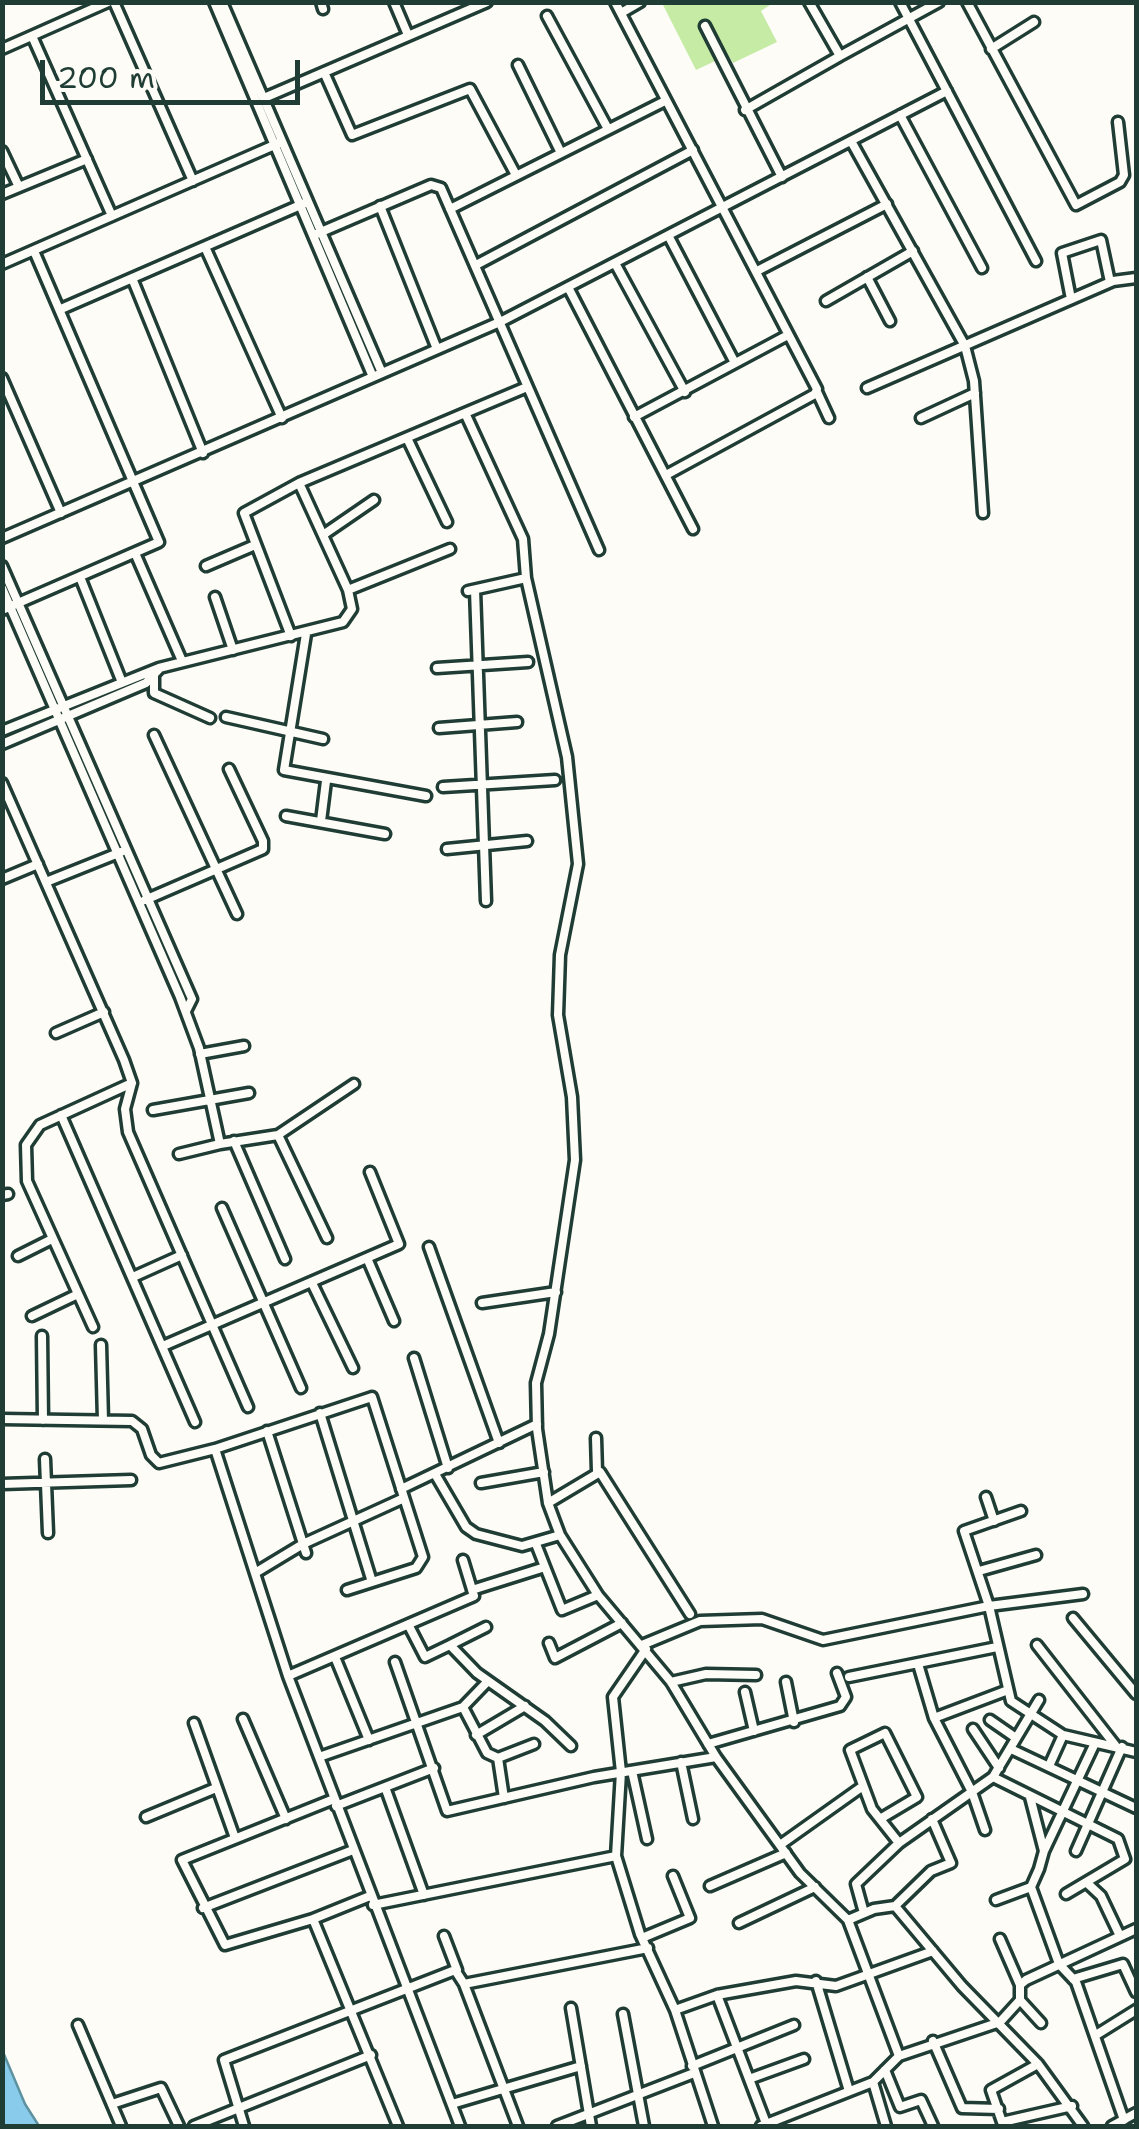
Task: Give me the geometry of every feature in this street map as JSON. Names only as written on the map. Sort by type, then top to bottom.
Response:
[{"type":"street","points":[[2,49],[111,2],[192,181]]},
{"type":"street","points":[[218,2],[264,98],[279,142]]},
{"type":"street","points":[[218,2],[377,375]]},
{"type":"street","points":[[394,2],[408,36]]},
{"type":"street","points":[[264,98],[470,6],[487,2]]},
{"type":"street","points":[[616,2],[723,204],[829,418]]},
{"type":"street","points":[[621,13],[640,2]]},
{"type":"street","points":[[809,2],[840,56]]},
{"type":"street","points":[[900,2],[1036,262]]},
{"type":"street","points":[[745,110],[939,2]]},
{"type":"street","points":[[966,2],[1076,205],[1124,175],[1118,122]]},
{"type":"street","points":[[547,16],[608,129]]},
{"type":"street","points":[[992,48],[1034,22]]},
{"type":"street","points":[[704,26],[782,177]]},
{"type":"street","points":[[32,36],[112,216]]},
{"type":"street","points":[[518,65],[561,153]]},
{"type":"street","points":[[324,72],[352,135],[470,89],[516,175]]},
{"type":"street","points":[[2,538],[502,321],[947,90]]},
{"type":"street","points":[[450,209],[666,101]]},
{"type":"street","points":[[900,116],[982,268]]},
{"type":"street","points":[[851,141],[964,346],[974,393],[983,513]]},
{"type":"street","points":[[2,264],[279,142]]},
{"type":"street","points":[[476,265],[693,150]]},
{"type":"street","points":[[2,151],[18,187]]},
{"type":"street","points":[[2,194],[87,158]]},
{"type":"street","points":[[318,233],[437,185],[502,321],[599,550]]},
{"type":"street","points":[[61,309],[305,203]]},
{"type":"street","points":[[757,272],[886,204]]},
{"type":"street","points":[[380,206],[437,349]]},
{"type":"street","points":[[669,237],[735,364]]},
{"type":"street","points":[[1071,299],[1062,253],[1101,240],[1103,282]]},
{"type":"street","points":[[205,247],[282,418]]},
{"type":"street","points":[[11,607],[157,545],[159,538],[34,251]]},
{"type":"street","points":[[826,301],[912,251]]},
{"type":"street","points":[[616,265],[685,392]]},
{"type":"street","points":[[867,277],[890,321]]},
{"type":"street","points":[[132,278],[203,452]]},
{"type":"street","points":[[867,388],[1071,299],[1080,291],[1103,282],[1136,278]]},
{"type":"street","points":[[569,289],[692,529]]},
{"type":"street","points":[[634,417],[788,334]]},
{"type":"street","points":[[2,378],[61,513]]},
{"type":"street","points":[[291,636],[244,512],[300,483],[527,387]]},
{"type":"street","points":[[666,475],[817,392]]},
{"type":"street","points":[[921,418],[974,393]]},
{"type":"street","points":[[465,414],[524,539],[526,578],[567,757],[578,864],[560,955],[558,1015],[572,1098],[575,1160],[556,1292],[536,1382],[537,1424],[548,1502],[560,1535],[598,1596],[672,1682],[716,1757],[783,1849],[848,1920],[872,1974],[899,2056]]},
{"type":"street","points":[[407,438],[447,522]]},
{"type":"street","points":[[2,744],[182,661],[306,634],[349,616],[348,590],[300,483]]},
{"type":"street","points":[[323,535],[374,500]]},
{"type":"street","points":[[206,566],[255,546]]},
{"type":"street","points":[[348,590],[450,549]]},
{"type":"street","points":[[135,554],[182,661]]},
{"type":"street","points":[[2,566],[11,607]]},
{"type":"street","points":[[80,577],[121,680]]},
{"type":"street","points":[[486,901],[472,590],[526,578]]},
{"type":"street","points":[[2,588],[145,901],[200,1054],[220,1144]]},
{"type":"street","points":[[215,597],[233,650]]},
{"type":"street","points":[[306,634],[284,770],[326,781],[426,796]]},
{"type":"street","points":[[437,668],[528,662]]},
{"type":"street","points":[[2,731],[121,680],[157,672]]},
{"type":"street","points":[[157,672],[154,694],[210,718]]},
{"type":"street","points":[[226,717],[323,739]]},
{"type":"street","points":[[440,728],[517,722]]},
{"type":"street","points":[[154,735],[237,914]]},
{"type":"street","points":[[145,901],[263,849],[263,840],[229,769]]},
{"type":"street","points":[[443,788],[555,780]]},
{"type":"street","points":[[320,821],[326,781]]},
{"type":"street","points":[[2,783],[132,1083],[126,1122],[248,1407]]},
{"type":"street","points":[[286,816],[385,834]]},
{"type":"street","points":[[447,849],[527,841]]},
{"type":"street","points":[[46,882],[123,852]]},
{"type":"street","points":[[2,878],[38,864]]},
{"type":"street","points":[[56,1033],[104,1012]]},
{"type":"street","points":[[200,1054],[244,1046]]},
{"type":"street","points":[[93,1327],[27,1182],[24,1160],[32,1131],[132,1083]]},
{"type":"street","points":[[179,1154],[278,1134],[354,1084]]},
{"type":"street","points":[[153,1110],[249,1092]]},
{"type":"street","points":[[62,1115],[195,1422]]},
{"type":"street","points":[[278,1134],[327,1238]]},
{"type":"street","points":[[234,1141],[284,1259]]},
{"type":"street","points":[[163,1346],[401,1241],[370,1172]]},
{"type":"street","points":[[222,1208],[301,1388]]},
{"type":"street","points":[[18,1256],[52,1239]]},
{"type":"street","points":[[429,1247],[499,1443]]},
{"type":"street","points":[[132,1277],[182,1255]]},
{"type":"street","points":[[367,1258],[394,1321]]},
{"type":"street","points":[[312,1283],[353,1368]]},
{"type":"street","points":[[482,1303],[556,1292]]},
{"type":"street","points":[[32,1316],[78,1294]]},
{"type":"street","points":[[42,1336],[43,1420]]},
{"type":"street","points":[[102,1345],[103,1420]]},
{"type":"street","points":[[414,1358],[448,1468]]},
{"type":"street","points":[[2,1419],[138,1423],[151,1456],[159,1462],[215,1450],[372,1397],[422,1563],[347,1590]]},
{"type":"street","points":[[320,1413],[372,1582]]},
{"type":"street","points":[[255,1573],[435,1474],[537,1424]]},
{"type":"street","points":[[266,1431],[304,1548]]},
{"type":"street","points":[[596,1438],[597,1471],[690,1614]]},
{"type":"street","points":[[215,1450],[288,1676],[460,2126]]},
{"type":"street","points":[[46,1460],[48,1533]]},
{"type":"street","points":[[548,1502],[597,1471]]},
{"type":"street","points":[[481,1482],[544,1472]]},
{"type":"street","points":[[435,1474],[471,1531],[518,1546],[560,1535]]},
{"type":"street","points":[[2,1484],[131,1480]]},
{"type":"street","points":[[986,1497],[994,1520]]},
{"type":"street","points":[[1022,1511],[964,1532],[990,1606],[1010,1701],[1063,1735],[1136,1752]]},
{"type":"street","points":[[536,1544],[562,1610],[598,1596]]},
{"type":"street","points":[[979,1571],[1036,1555]]},
{"type":"street","points":[[288,1676],[474,1596],[462,1560]]},
{"type":"street","points":[[472,1590],[545,1567]]},
{"type":"street","points":[[713,2126],[675,2010],[642,1938],[616,1856],[620,1772],[613,1697],[644,1647],[700,1621],[762,1619],[823,1640],[990,1606],[1082,1594]]},
{"type":"street","points":[[1073,1618],[1136,1694]]},
{"type":"street","points":[[548,1643],[556,1658],[622,1622]]},
{"type":"street","points":[[410,1626],[425,1656],[486,1627]]},
{"type":"street","points":[[450,1644],[488,1681],[525,1706],[571,1746]]},
{"type":"street","points":[[1037,1644],[1119,1746]]},
{"type":"street","points":[[849,1677],[996,1647]]},
{"type":"street","points":[[335,1657],[369,1740]]},
{"type":"street","points":[[395,1662],[447,1812],[620,1772],[716,1757]]},
{"type":"street","points":[[918,1664],[934,1718],[972,1792],[985,1830]]},
{"type":"street","points":[[672,1682],[714,1673],[756,1675]]},
{"type":"street","points":[[708,1744],[824,1714],[845,1702],[838,1673]]},
{"type":"street","points":[[318,1757],[463,1706],[488,1681]]},
{"type":"street","points":[[786,1682],[794,1722]]},
{"type":"street","points":[[934,1718],[1008,1690]]},
{"type":"street","points":[[745,1692],[754,1731]]},
{"type":"street","points":[[864,1913],[856,1884],[899,1843],[993,1777],[1040,1700]]},
{"type":"street","points":[[463,1706],[482,1747],[498,1758],[504,1798]]},
{"type":"street","points":[[476,1735],[525,1706]]},
{"type":"street","points":[[243,1719],[286,1819]]},
{"type":"street","points":[[990,1720],[1016,1738]]},
{"type":"street","points":[[194,1723],[235,1838]]},
{"type":"street","points":[[973,1729],[999,1768]]},
{"type":"street","points":[[880,1819],[917,1797],[885,1733],[850,1750],[880,1819],[899,1843]]},
{"type":"street","points":[[1049,1766],[1063,1735]]},
{"type":"street","points":[[1095,1743],[1031,1886],[1058,1964],[1073,1979],[1096,2035],[1124,2120]]},
{"type":"street","points":[[498,1758],[534,1744]]},
{"type":"street","points":[[1076,1851],[1104,1792],[1119,1746]]},
{"type":"street","points":[[1011,1749],[1136,1807]]},
{"type":"street","points":[[681,1762],[693,1820]]},
{"type":"street","points":[[434,1768],[182,1860],[225,1945],[372,1900],[424,1894],[616,1856]]},
{"type":"street","points":[[632,1771],[647,1838]]},
{"type":"street","points":[[993,1777],[1118,1839],[1125,1859],[1066,1894]]},
{"type":"street","points":[[710,1886],[783,1849],[863,1786]]},
{"type":"street","points":[[385,1787],[424,1894]]},
{"type":"street","points":[[146,1817],[216,1788]]},
{"type":"street","points":[[1030,1796],[1044,1851]]},
{"type":"street","points":[[848,1920],[895,1906],[931,1870],[952,1863],[932,1818]]},
{"type":"street","points":[[203,1908],[353,1850]]},
{"type":"street","points":[[642,1938],[690,1918],[673,1876]]},
{"type":"street","points":[[1086,1882],[1101,1896],[1120,1936]]},
{"type":"street","points":[[996,1900],[1031,1886]]},
{"type":"street","points":[[739,1923],[815,1888]]},
{"type":"street","points":[[895,1906],[1038,2064],[1083,2126]]},
{"type":"street","points":[[313,1920],[398,2126]]},
{"type":"street","points":[[1020,1985],[1136,1929]]},
{"type":"street","points":[[444,1936],[518,2126]]},
{"type":"street","points":[[718,1995],[765,2126],[873,2082],[899,2056],[933,2041],[1000,2022],[1020,2000],[1020,1985],[1000,1939]]},
{"type":"street","points":[[464,1984],[648,1948]]},
{"type":"street","points":[[675,2010],[718,1995],[816,1981],[836,1986],[933,1951]]},
{"type":"street","points":[[1073,1979],[1123,1964],[1136,1992]]},
{"type":"street","points":[[244,2126],[224,2060],[457,1970]]},
{"type":"street","points":[[816,1981],[849,2091]]},
{"type":"street","points":[[1020,2000],[1041,2023]]},
{"type":"street","points":[[571,2008],[591,2126]]},
{"type":"street","points":[[1096,2035],[1136,2010]]},
{"type":"street","points":[[624,2014],[644,2126]]},
{"type":"street","points":[[557,2126],[638,2097],[794,2024]]},
{"type":"street","points":[[78,2025],[122,2126]]},
{"type":"street","points":[[933,2041],[962,2108],[998,2109]]},
{"type":"street","points":[[194,2126],[371,2055]]},
{"type":"street","points":[[749,2078],[804,2060]]},
{"type":"street","points":[[1038,2064],[991,2090],[1002,2122],[1072,2106]]},
{"type":"street","points":[[452,2104],[501,2086],[581,2066]]},
{"type":"street","points":[[885,2070],[900,2108],[921,2100],[933,2126]]},
{"type":"street","points":[[873,2082],[886,2126]]},
{"type":"street","points":[[112,2104],[160,2088],[179,2126]]},
{"type":"street","points":[[1112,2126],[1136,2113]]},
{"type":"street","points":[[790,2116],[793,2126]]},
{"type":"green space","points":[[662,3],[773,3],[761,11],[777,42],[733,63],[728,55],[696,70]]},
{"type":"water","points":[[3,2052],[25,2104],[39,2126],[3,2126]]}]
